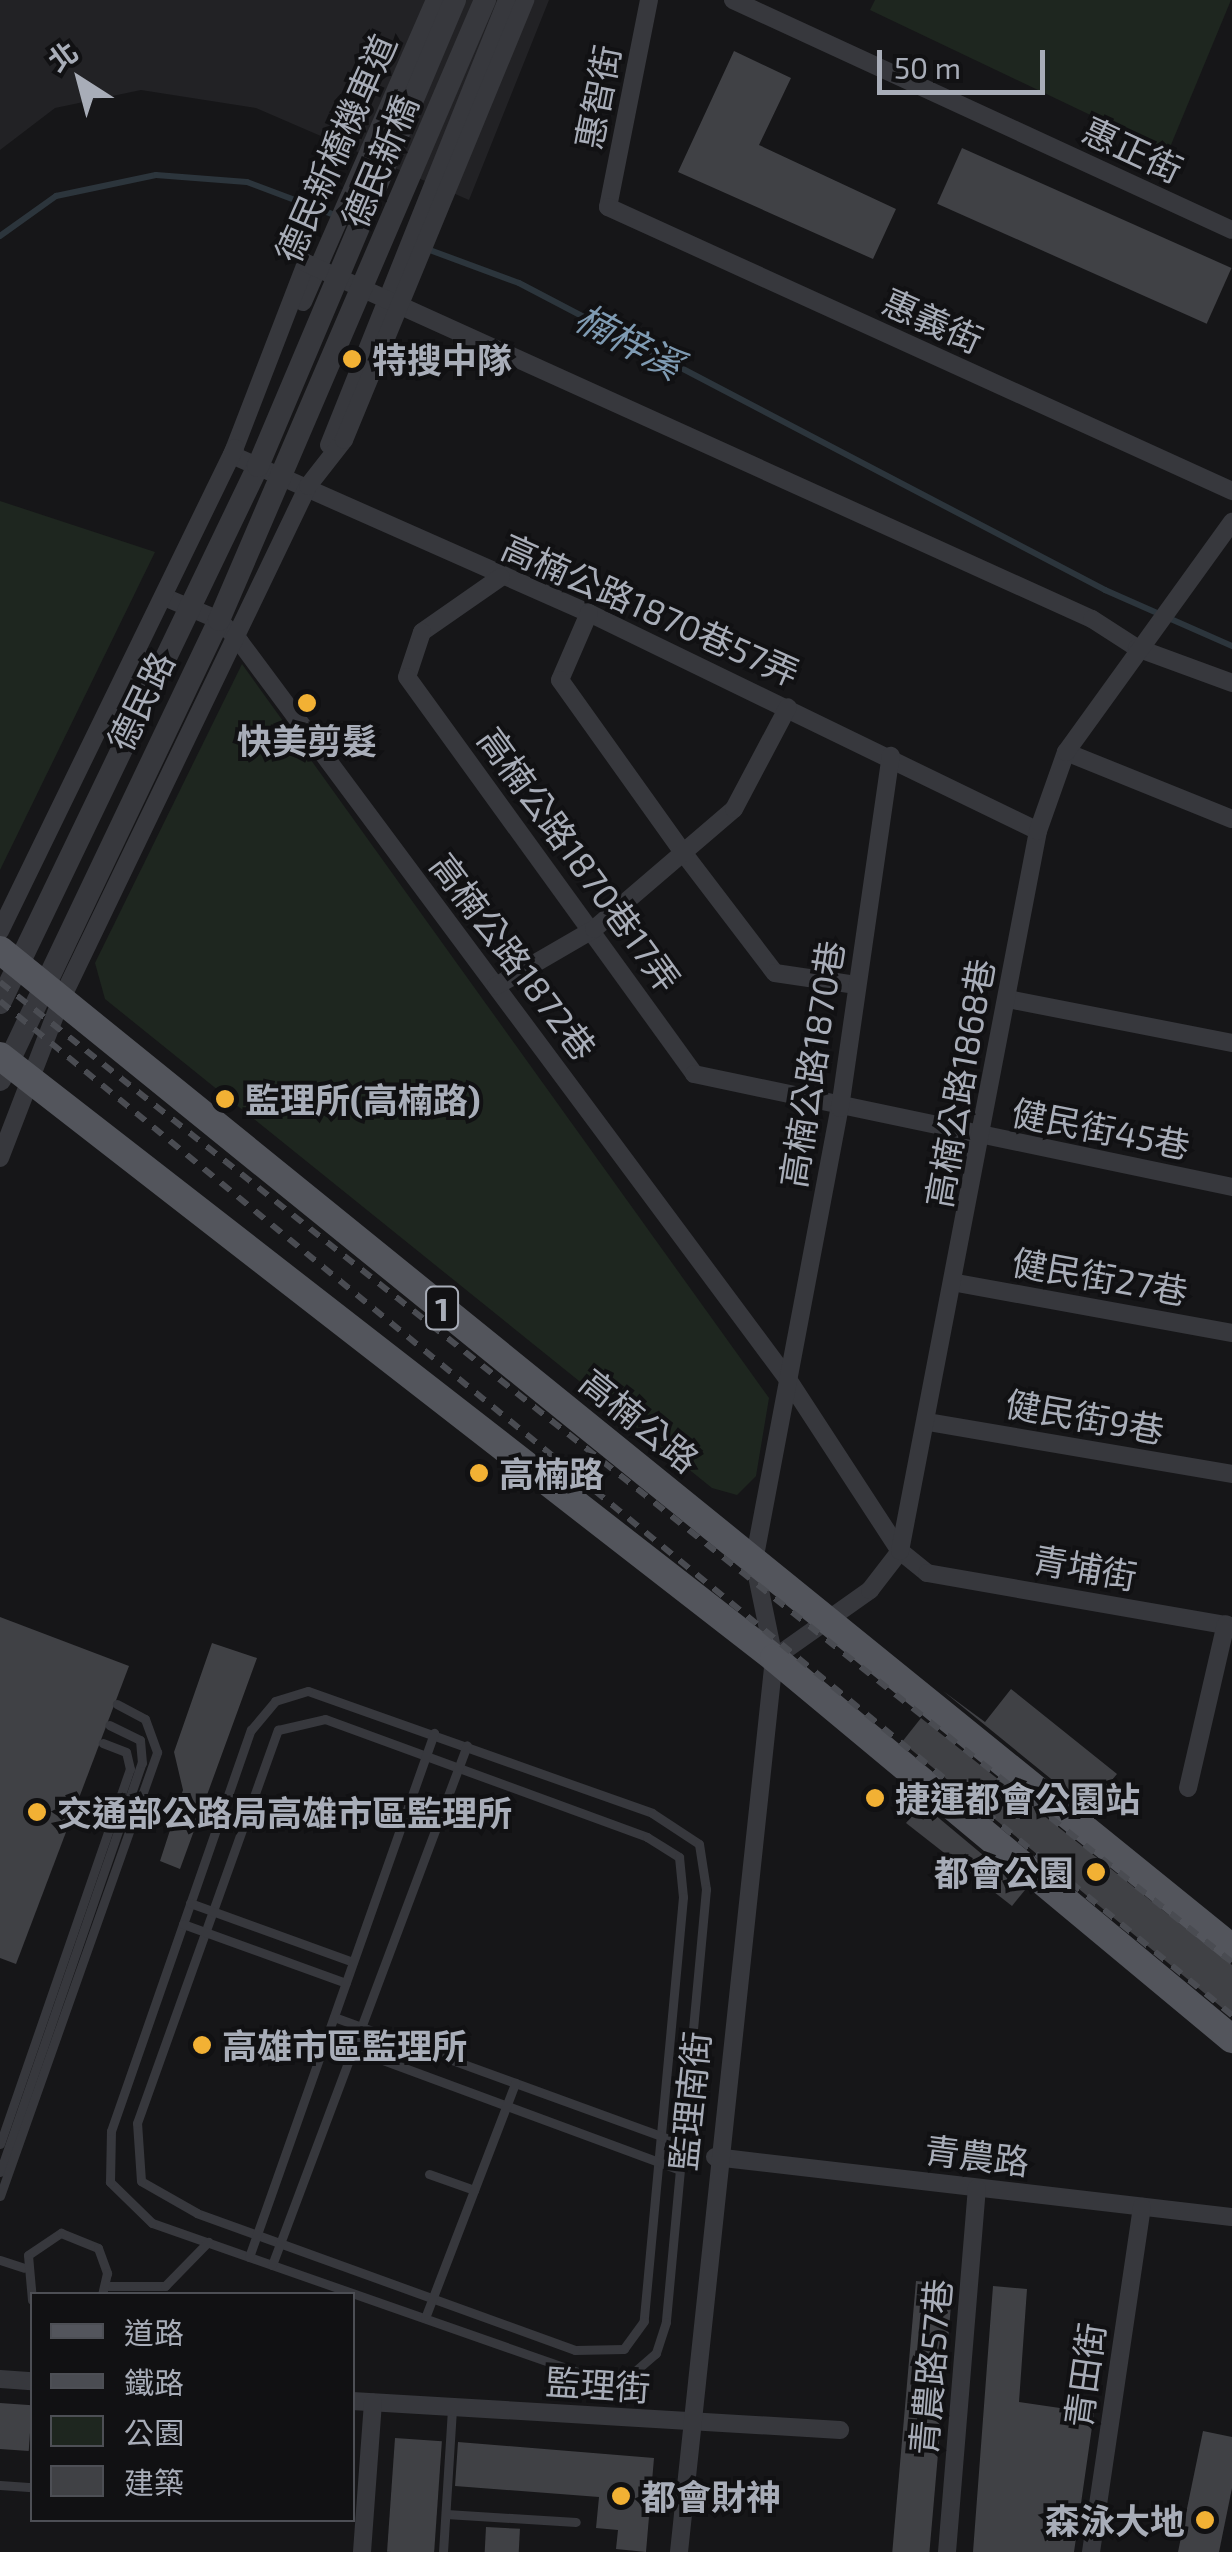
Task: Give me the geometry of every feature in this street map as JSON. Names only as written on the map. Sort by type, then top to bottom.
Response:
[{"type":"main road","name":"高楠公路","points":[[9,958],[1232,1948]]},
{"type":"main road","name":"1","points":[[8,1069],[774,1658],[1232,2039]]},
{"type":"street","name":"德民新橋機車道","points":[[232,455],[304,328],[435,0]]},
{"type":"street","name":"德民新橋","points":[[304,328],[455,0]]},
{"type":"street","name":"德民新橋","points":[[338,349],[485,0]]},
{"type":"street","points":[[323,462],[507,0]]},
{"type":"street","points":[[323,462],[344,440],[526,0]]},
{"type":"street","name":"惠智街","points":[[608,208],[650,0]]},
{"type":"street","name":"惠正街","points":[[734,0],[1232,230]]},
{"type":"street","name":"惠義街","points":[[608,208],[1232,491]]},
{"type":"street","points":[[232,455],[306,263],[1092,618],[1137,648],[1232,683]]},
{"type":"street","name":"德民路","points":[[0,1003],[9,958],[258,466],[304,328]]},
{"type":"street","name":"德民路","points":[[52,992],[338,349]]},
{"type":"street","name":"德民路","points":[[0,931],[232,455]]},
{"type":"street","name":"高楠公路1870巷57弄","points":[[232,455],[589,613],[891,756],[1038,831]]},
{"type":"street","name":"德民路","points":[[0,1158],[8,1069],[240,642],[308,486],[323,462]]},
{"type":"street","name":"高楠公路1868巷","points":[[900,1550],[957,1283],[1038,831],[1066,752],[1137,648],[1232,522]]},
{"type":"street","name":"高楠公路1870巷17弄","points":[[501,577],[422,632],[407,677],[594,929],[694,1074],[840,1108]]},
{"type":"street","name":"高楠公路1872巷","points":[[164,598],[218,620],[240,642],[788,1381],[900,1550],[927,1573]]},
{"type":"street","points":[[589,613],[560,680],[684,855],[775,973],[856,985]]},
{"type":"street","points":[[496,986],[594,929],[734,809],[788,707]]},
{"type":"street","points":[[1066,752],[1232,819]]},
{"type":"street","name":"高楠公路1870巷","points":[[754,1561],[840,1108],[891,756]]},
{"type":"street","points":[[1008,999],[1232,1043]]},
{"type":"street","name":"健民街45巷","points":[[840,1108],[1232,1187]]},
{"type":"street","name":"健民街27巷","points":[[957,1283],[1232,1332]]},
{"type":"street","name":"健民街9巷","points":[[928,1422],[1232,1474]]},
{"type":"street","points":[[774,1658],[822,1616],[870,1590],[900,1550]]},
{"type":"street","name":"監理南街","points":[[679,2552],[715,2157],[774,1658],[754,1561]]},
{"type":"street","name":"青埔街","points":[[927,1573],[1229,1625]]},
{"type":"street","points":[[1188,1788],[1229,1625]]},
{"type":"street","name":"青農路","points":[[715,2157],[1232,2217]]},
{"type":"street","name":"青農路57巷","points":[[947,2552],[977,2188]]},
{"type":"street","name":"青田街","points":[[1091,2552],[1142,2207]]},
{"type":"street","points":[[0,2378],[30,2380]]},
{"type":"street","name":"監理街","points":[[355,2401],[840,2430]]},
{"type":"street","points":[[362,2552],[373,2402]]},
{"type":"lane","points":[[350,2292],[133,2211],[106,2160],[251,1730],[275,1701],[322,1692],[682,1825],[699,1844],[706,1889],[664,2334],[626,2378],[592,2378],[355,2294]]},
{"type":"lane","points":[[0,2196],[156,1752],[146,1719],[118,1704]]},
{"type":"lane","points":[[325,1719],[426,1756],[647,1837],[679,1858],[661,2136],[644,2321],[624,2349],[595,2356],[257,2235],[151,2194],[134,2164],[137,2123],[278,1730],[292,1720],[325,1719]]},
{"type":"lane","points":[[0,2172],[142,1763],[134,1734],[109,1724]]},
{"type":"lane","points":[[249,2257],[434,1733]]},
{"type":"lane","points":[[0,2144],[130,1770],[126,1752],[102,1743]]},
{"type":"lane","points":[[272,2265],[466,1744]]},
{"type":"lane","points":[[190,1904],[353,1962]]},
{"type":"lane","points":[[183,1924],[346,1983]]},
{"type":"lane","points":[[334,2018],[682,2144]]},
{"type":"lane","points":[[326,2039],[680,2170]]},
{"type":"lane","points":[[425,2318],[515,2083]]},
{"type":"lane","points":[[429,2174],[474,2190]]},
{"type":"lane","points":[[30,2292],[24,2268],[36,2244],[75,2234],[104,2260],[104,2290],[166,2286],[208,2242]]},
{"type":"lane","points":[[0,2260],[24,2268]]},
{"type":"lane","points":[[443,2552],[452,2408]]},
{"type":"lane","points":[[0,2485],[30,2488]]},
{"type":"lane","points":[[446,2514],[576,2522]]},
{"type":"shaded area","points":[[0,0],[549,0],[469,200],[256,108],[141,90],[55,108],[0,150]]},
{"type":"green space","points":[[875,0],[1231,0],[1168,152],[870,10]]},
{"type":"green space","points":[[0,501],[155,552],[0,870]]},
{"type":"green space","points":[[242,664],[769,1398],[756,1476],[737,1495],[712,1488],[105,999],[95,963]]},
{"type":"building","points":[[734,51],[791,78],[759,145],[896,209],[873,259],[678,172]]},
{"type":"building","points":[[962,148],[1231,268],[1207,324],[937,204]]},
{"type":"building","name":"交通部公路局高雄市區監理所","points":[[0,1617],[129,1666],[16,1964],[0,1958]]},
{"type":"building","points":[[212,1643],[257,1658],[180,1869],[160,1861],[183,1790],[174,1752]]},
{"type":"building","points":[[1011,1689],[1117,1774],[1088,1809],[943,1691],[985,1722]]},
{"type":"building","points":[[921,1718],[1232,1965],[1232,2016],[902,1742]]},
{"type":"building","points":[[922,1804],[1025,1890],[1012,1906],[906,1823]]},
{"type":"building","points":[[916,2281],[953,2284],[929,2552],[892,2552]]},
{"type":"building","points":[[993,2286],[1027,2289],[1019,2402],[1094,2413],[1074,2552],[973,2552]]},
{"type":"building","points":[[0,2403],[30,2405],[29,2451],[0,2449]]},
{"type":"building","name":"森泳大地","points":[[1203,2431],[1232,2437],[1232,2488],[1219,2552],[1178,2552]]},
{"type":"building","points":[[395,2438],[442,2441],[434,2552],[387,2552]]},
{"type":"building","name":"都會財神","points":[[458,2442],[654,2458],[646,2552],[616,2549],[618,2530],[596,2528],[599,2497],[455,2486]]},
{"type":"building","points":[[486,2527],[520,2529],[519,2552],[485,2552]]},
{"type":"waterway","name":"楠梓溪","points":[[0,236],[56,196],[156,175],[247,182],[340,217]]},
{"type":"waterway","name":"楠梓溪","points":[[427,249],[519,283],[1105,590],[1232,646]]},
{"type":"railway","points":[[0,982],[1232,1962]]},
{"type":"railway","points":[[0,1001],[1232,2015]]},
{"type":"place","name":"特搜中隊","points":[[352,359]]},
{"type":"place","name":"快美剪髮","points":[[307,703]]},
{"type":"place","name":"監理所(高楠路)","points":[[225,1099]]},
{"type":"place","name":"高楠路","points":[[479,1473]]},
{"type":"place","name":"捷運都會公園站","points":[[875,1798]]},
{"type":"place","name":"交通部公路局高雄市區監理所","points":[[37,1812]]},
{"type":"place","name":"都會公園","points":[[1096,1872]]},
{"type":"place","name":"高雄市區監理所","points":[[202,2045]]},
{"type":"place","name":"都會財神","points":[[621,2496]]},
{"type":"place","name":"森泳大地","points":[[1205,2520]]}]
